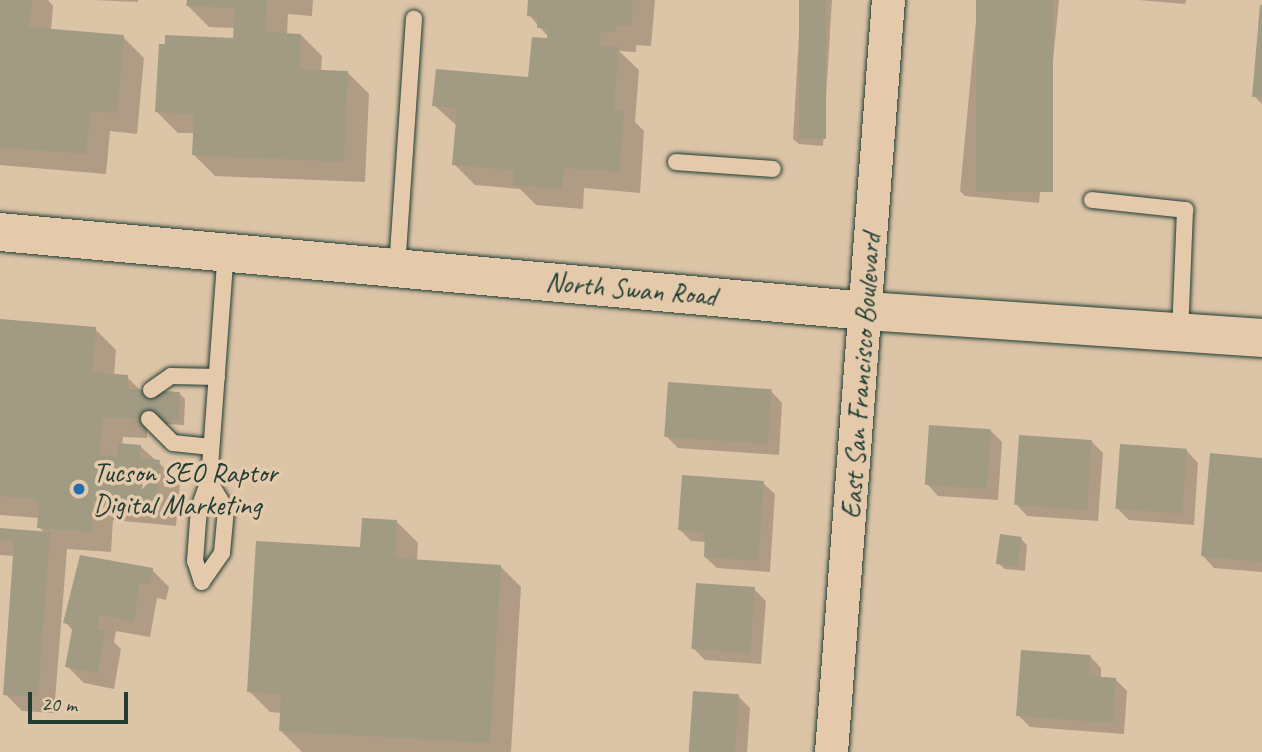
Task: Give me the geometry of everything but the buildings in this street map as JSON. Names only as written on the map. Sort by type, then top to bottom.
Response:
[{"type":"main road","name":"North Swan Road","points":[[0,232],[867,311],[1262,338]]},
{"type":"street","name":"East San Francisco Boulevard","points":[[831,752],[867,311],[888,0]]},
{"type":"lane","points":[[397,268],[414,19]]},
{"type":"lane","points":[[676,162],[773,169]]},
{"type":"lane","points":[[1092,200],[1185,210],[1180,332]]},
{"type":"lane","points":[[209,481],[226,509],[222,553],[202,582],[195,561],[198,522],[209,481],[226,252]]},
{"type":"lane","points":[[151,390],[170,376],[217,377]]},
{"type":"lane","points":[[149,419],[173,443],[211,447]]},
{"type":"place","name":"Tucson SEO Raptor Digital Marketing","points":[[79,489]]}]
